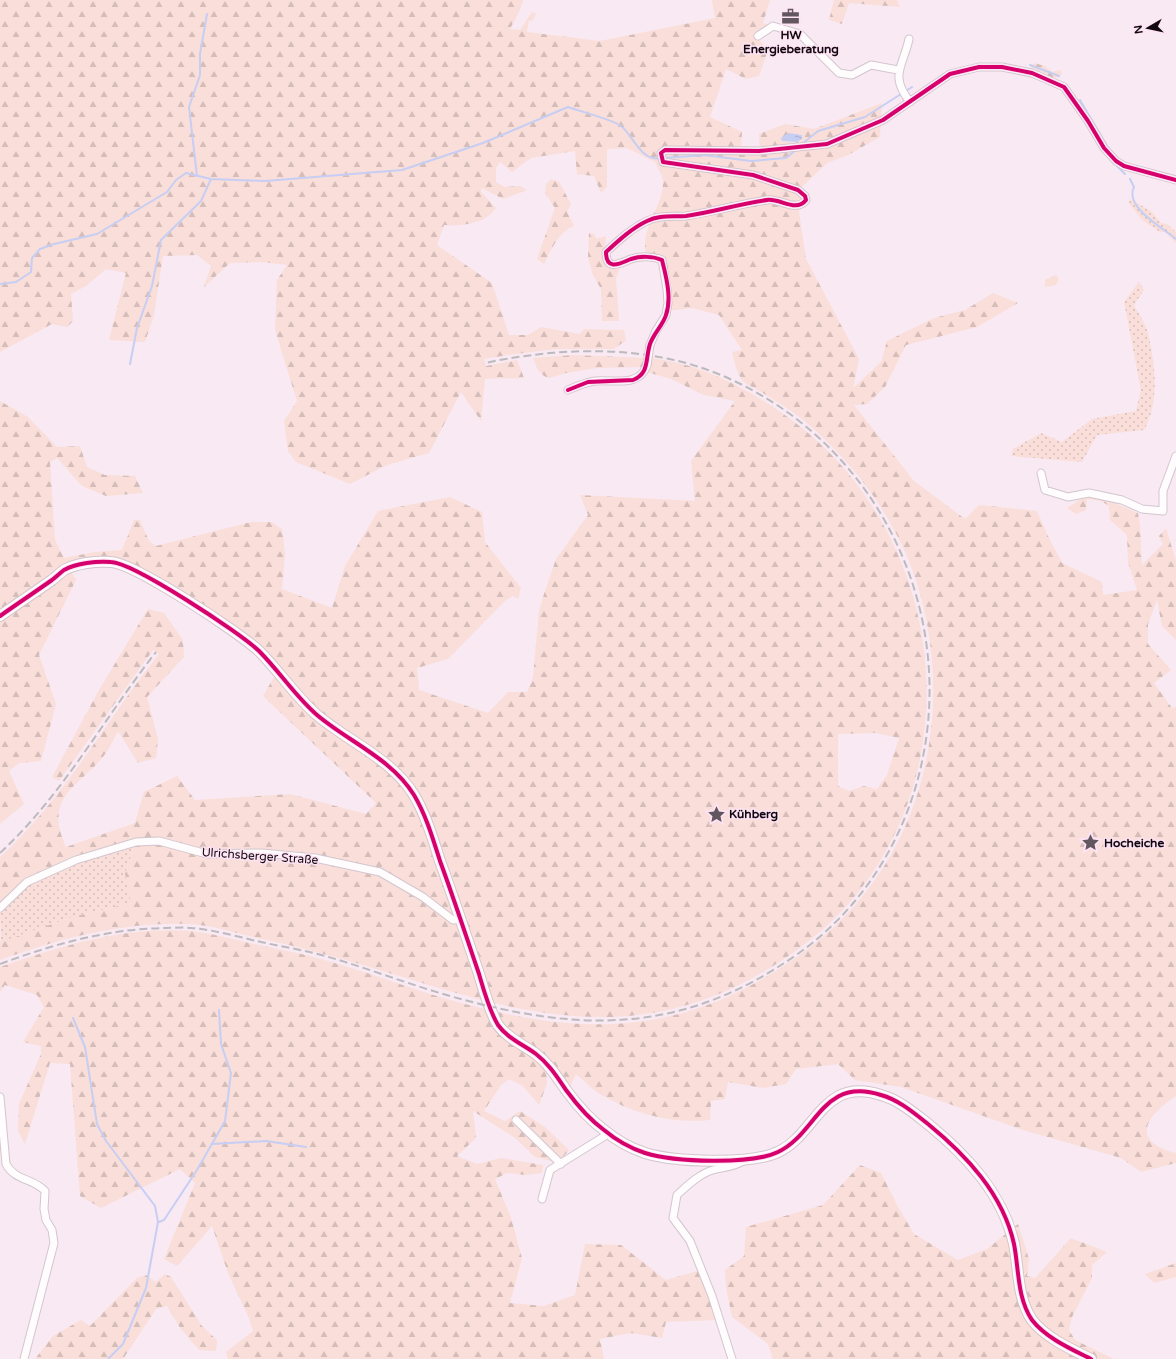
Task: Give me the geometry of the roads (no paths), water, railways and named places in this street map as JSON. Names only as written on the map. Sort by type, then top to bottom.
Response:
[{"type":"street","points":[[758,36],[773,26],[800,34],[839,73],[852,75],[871,65],[898,70]]},
{"type":"street","points":[[906,97],[898,70],[905,55],[909,39]]},
{"type":"street","points":[[568,390],[588,382],[633,380],[643,374],[647,365],[650,345],[656,331],[666,315],[668,303],[662,260],[655,256],[632,259],[618,265],[612,265],[609,263],[606,252],[638,226],[655,217],[686,216],[770,200],[792,206],[803,204],[806,200],[805,196],[798,190],[753,175],[663,162],[661,154],[665,150],[673,148],[759,151],[827,144],[883,120],[906,97],[950,74],[978,66],[1032,73],[1064,87],[1104,148],[1116,161],[1124,166],[1176,180]]},
{"type":"street","points":[[1041,473],[1044,490],[1068,497],[1089,493],[1122,500],[1142,509],[1163,511],[1163,491],[1176,456]]},
{"type":"street","points":[[0,616],[64,570],[95,562],[117,562],[148,577],[241,637],[256,649],[300,699],[320,717],[393,769],[405,783],[422,811],[461,919],[490,1006],[502,1031],[539,1056],[548,1064],[581,1110],[608,1134],[629,1146],[661,1156],[709,1160],[747,1159],[768,1156],[788,1146],[817,1113],[842,1096],[862,1091],[893,1099],[906,1107],[949,1142],[981,1176],[996,1198],[1011,1232],[1021,1293],[1029,1315],[1042,1331],[1091,1359]]},
{"type":"street","name":"Ulrichsberger Straße","points":[[0,908],[27,882],[76,860],[136,842],[159,841],[206,854],[262,853],[315,858],[380,872],[423,897],[454,920],[461,919]]},
{"type":"street","points":[[0,1097],[6,1164],[10,1172],[20,1178],[40,1186],[45,1191],[44,1209],[46,1220],[52,1230],[54,1243],[24,1359]]},
{"type":"street","points":[[516,1120],[562,1164]]},
{"type":"street","points":[[542,1199],[550,1170],[562,1164],[608,1134]]},
{"type":"street","points":[[732,1359],[712,1296],[690,1241],[673,1218],[676,1195],[690,1183],[711,1170],[739,1165],[747,1159]]},
{"type":"water","points":[[788,133],[802,135],[802,139],[797,142],[782,141],[781,138]]},
{"type":"waterway","points":[[197,176],[189,107],[200,75],[200,54],[207,14]]},
{"type":"waterway","points":[[1030,65],[1059,76]]},
{"type":"waterway","points":[[802,144],[818,131],[865,117],[912,87]]},
{"type":"waterway","points":[[1080,100],[1107,146]]},
{"type":"waterway","points":[[0,284],[16,282],[31,272],[32,258],[40,249],[54,244],[97,234],[167,192],[176,180],[186,173],[211,179],[265,181],[402,170],[483,143],[568,107],[604,118],[621,126],[642,152],[653,158],[660,158]]},
{"type":"waterway","points":[[664,158],[704,155],[751,161],[786,158],[796,150]]},
{"type":"waterway","points":[[1115,164],[1125,174]]},
{"type":"waterway","points":[[130,364],[137,328],[152,286],[161,240],[201,201],[211,179]]},
{"type":"waterway","points":[[1130,179],[1134,187],[1132,195],[1139,209],[1154,223],[1176,239]]},
{"type":"waterway","points":[[159,1222],[164,1220],[197,1170],[225,1121],[231,1073],[221,1044],[219,1010]]},
{"type":"waterway","points":[[73,1018],[85,1047],[97,1124],[106,1141],[155,1206],[158,1222],[146,1288],[123,1344],[108,1359]]},
{"type":"waterway","points":[[212,1144],[266,1141],[306,1147]]},
{"type":"railway","points":[[0,964],[61,944],[122,931],[192,928],[218,932],[314,953],[433,991],[498,1008],[543,1016],[587,1020],[630,1019],[672,1012],[714,1000],[756,980],[799,953],[838,920],[855,901],[884,859],[907,813],[915,789],[928,727],[929,666],[919,606],[899,550],[870,497],[832,450],[785,410],[730,379],[701,368],[671,359],[640,354],[578,351],[547,353],[485,363]]},
{"type":"railway","points":[[0,853],[44,806],[82,756],[156,652]]},
{"type":"place","name":"HW Energieberatung","points":[[791,16]]},
{"type":"place","name":"Kühberg","points":[[716,814]]},
{"type":"place","name":"Hocheiche","points":[[1091,843]]}]
